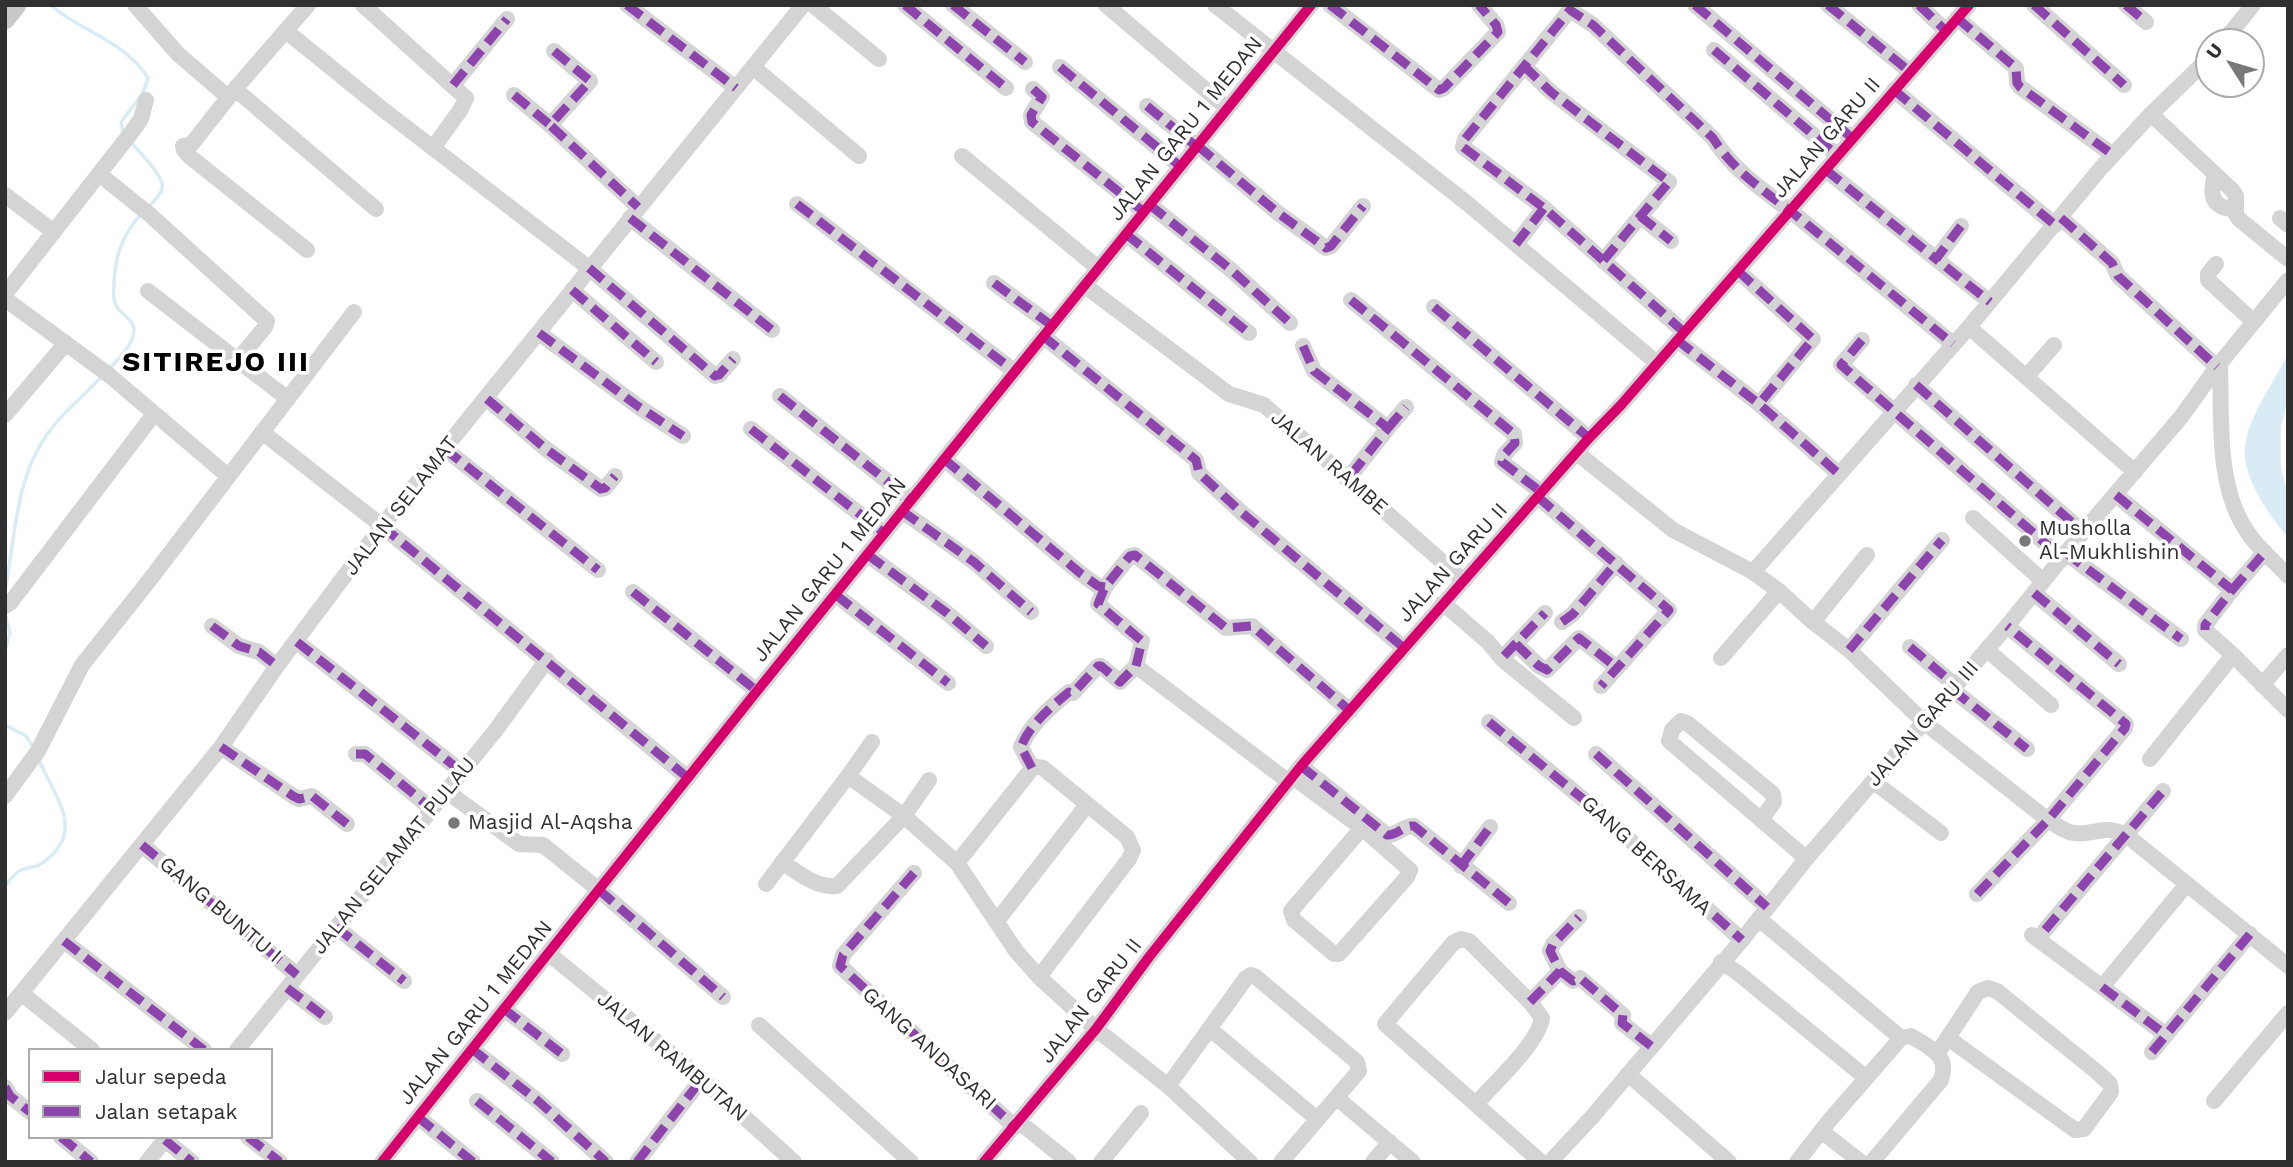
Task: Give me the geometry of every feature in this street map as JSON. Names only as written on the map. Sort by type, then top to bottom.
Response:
[{"type":"main road","points":[[5,20],[17,5]]},
{"type":"street","points":[[135,5],[178,54],[232,93],[376,209]]},
{"type":"street","points":[[307,250],[184,150],[183,146],[191,145],[308,5]]},
{"type":"street","points":[[363,5],[464,95],[465,100],[433,148]]},
{"type":"street","points":[[627,5],[736,88]]},
{"type":"street","name":"JALAN SELAMAT","points":[[5,1013],[221,747],[277,666],[382,526],[803,5]]},
{"type":"street","points":[[813,5],[879,59]]},
{"type":"street","points":[[905,5],[1006,88]]},
{"type":"street","points":[[953,5],[1025,62]]},
{"type":"street","points":[[1106,5],[1227,108]]},
{"type":"street","points":[[1215,5],[1516,243],[1657,363]]},
{"type":"street","name":"JALAN GARU 1 MEDAN","points":[[382,1162],[757,691],[1311,5]]},
{"type":"street","points":[[1330,5],[1439,90],[1444,89],[1498,32],[1496,25],[1479,5]]},
{"type":"street","points":[[1695,5],[1852,138]]},
{"type":"street","points":[[1828,5],[1909,71]]},
{"type":"street","points":[[1919,5],[1946,31]]},
{"type":"street","name":"JALAN GARU II","points":[[984,1162],[1096,1029],[1149,957],[1294,775],[1969,5]]},
{"type":"street","points":[[2034,5],[2124,85]]},
{"type":"street","points":[[2126,5],[2146,22]]},
{"type":"street","points":[[2234,28],[2253,5]]},
{"type":"street","points":[[1839,474],[1680,336],[1544,208],[1463,147],[1465,139],[1567,11],[1576,12],[1713,138],[1734,167],[1953,344]]},
{"type":"street","points":[[1957,18],[2016,68],[2017,83],[2020,87],[2113,155]]},
{"type":"street","points":[[453,85],[507,19]]},
{"type":"street","points":[[286,31],[589,268],[715,376],[733,359]]},
{"type":"street","points":[[1714,50],[1838,156]]},
{"type":"street","points":[[550,125],[590,81],[554,51]]},
{"type":"street","points":[[1524,66],[1551,92],[1669,182],[1603,261]]},
{"type":"street","points":[[753,67],[859,156]]},
{"type":"street","points":[[1060,67],[1181,167]]},
{"type":"street","points":[[1753,572],[1969,327],[2113,155],[2195,72]]},
{"type":"street","points":[[1033,89],[1042,97],[1031,115],[1032,122],[1230,269],[1290,323]]},
{"type":"street","points":[[1894,90],[2112,263],[2118,276],[2218,366],[2224,466],[2232,500],[2242,524],[2252,538],[2288,576]]},
{"type":"street","points":[[514,95],[550,125],[634,213],[772,330]]},
{"type":"street","points":[[146,100],[141,119],[127,139],[5,297],[105,372],[228,476]]},
{"type":"street","points":[[1146,106],[1278,213],[1326,248],[1331,246],[1363,206]]},
{"type":"street","points":[[2151,114],[2236,196],[2236,215],[2240,220],[2288,259]]},
{"type":"street","points":[[962,156],[1098,268]]},
{"type":"street","points":[[1826,170],[1990,302]]},
{"type":"street","points":[[99,174],[145,211],[267,321],[237,361]]},
{"type":"street","points":[[5,195],[54,232]]},
{"type":"street","points":[[797,204],[1014,371]]},
{"type":"street","points":[[1516,243],[1544,208]]},
{"type":"street","points":[[1640,216],[1671,241]]},
{"type":"street","points":[[1936,259],[1961,226]]},
{"type":"street","points":[[1126,234],[1249,333]]},
{"type":"street","points":[[2216,264],[2208,274],[2208,280],[2254,321]]},
{"type":"street","points":[[1738,271],[1813,339],[1759,404]]},
{"type":"street","name":"JALAN GARU III","points":[[1550,1162],[1628,1074],[1742,940],[1806,859],[1987,650],[2082,532],[2181,417],[2218,366],[2288,280]]},
{"type":"street","points":[[994,283],[1195,460],[1199,473],[1241,512],[1404,648]]},
{"type":"street","name":"JALAN RAMBE","points":[[1084,285],[1229,394],[1264,405],[1463,580]]},
{"type":"street","points":[[572,290],[656,362]]},
{"type":"street","points":[[148,291],[288,399]]},
{"type":"street","points":[[1350,300],[1514,434],[1515,443],[1504,455],[1502,462],[1669,610],[1601,686]]},
{"type":"street","points":[[1434,307],[1589,438]]},
{"type":"street","points":[[5,796],[35,756],[82,665],[354,312]]},
{"type":"street","points":[[1969,327],[2134,472]]},
{"type":"street","points":[[539,332],[682,436]]},
{"type":"street","points":[[1862,340],[1841,365],[2064,555],[2181,639]]},
{"type":"street","points":[[5,415],[66,343]]},
{"type":"street","points":[[2027,376],[2054,345]]},
{"type":"street","points":[[1303,346],[1314,371],[1388,428]]},
{"type":"street","points":[[1916,385],[2082,532]]},
{"type":"street","points":[[780,396],[1031,612]]},
{"type":"street","points":[[487,399],[601,489],[615,476]]},
{"type":"street","points":[[1347,480],[1406,407]]},
{"type":"street","points":[[8,604],[155,414]]},
{"type":"street","points":[[751,429],[884,533]]},
{"type":"street","points":[[262,432],[547,660],[688,778]]},
{"type":"street","points":[[445,449],[598,570]]},
{"type":"street","points":[[1577,453],[1673,530],[1753,572],[1779,591],[1849,650],[1925,723],[2049,820],[2065,831],[2077,834],[2106,828],[2125,834],[2288,967]]},
{"type":"street","points":[[944,459],[1080,573],[1098,586],[1105,587]]},
{"type":"street","points":[[2116,495],[2232,590]]},
{"type":"street","points":[[1973,518],[2039,587],[2119,664]]},
{"type":"street","points":[[1849,650],[1942,540]]},
{"type":"street","points":[[2265,552],[2204,628],[2288,710]]},
{"type":"street","points":[[868,555],[947,613],[986,646]]},
{"type":"street","points":[[1032,768],[1021,747],[1024,739],[1052,706],[1069,692],[1073,693],[1098,666],[1120,682],[1136,666],[1142,641],[1098,606],[1105,587],[1130,556],[1135,555],[1226,628],[1252,626],[1350,711]]},
{"type":"street","points":[[1813,622],[1867,555]]},
{"type":"street","points":[[1562,622],[1573,614],[1616,563]]},
{"type":"street","points":[[1721,659],[1779,591]]},
{"type":"street","points":[[633,592],[757,691]]},
{"type":"street","points":[[836,595],[948,683]]},
{"type":"street","points":[[1443,603],[1489,642],[1502,659],[1574,718]]},
{"type":"street","points":[[1504,656],[1545,613]]},
{"type":"street","points":[[212,626],[239,646],[259,652],[277,666]]},
{"type":"street","points":[[1977,894],[2049,820],[2126,724],[2007,626]]},
{"type":"street","points":[[1516,644],[1547,670],[1579,638],[1616,667]]},
{"type":"street","points":[[297,642],[462,772]]},
{"type":"street","points":[[1910,647],[2027,749]]},
{"type":"street","points":[[1987,650],[2051,705]]},
{"type":"street","points":[[2150,759],[2233,655]]},
{"type":"street","points":[[2262,685],[2288,655]]},
{"type":"street","name":"JALAN SELAMAT PULAU","points":[[239,1048],[462,772],[547,660]]},
{"type":"street","points":[[1136,666],[1294,775],[1387,835],[1413,825],[1509,903]]},
{"type":"street","points":[[1761,820],[1774,802],[1773,794],[1687,723],[1681,721],[1676,724],[1669,741],[1806,859]]},
{"type":"street","name":"GANG BERSAMA","points":[[1489,722],[1550,771],[1742,940]]},
{"type":"street","points":[[766,884],[872,741]]},
{"type":"street","points":[[221,747],[293,796],[299,799],[312,796],[347,824]]},
{"type":"street","points":[[356,754],[365,754],[432,809]]},
{"type":"street","points":[[1596,754],[1763,913],[1901,1038]]},
{"type":"street","points":[[1718,785],[1735,761]]},
{"type":"street","points":[[957,863],[1032,768],[1041,766],[1128,837],[1133,850],[1129,859],[1039,977]]},
{"type":"street","points":[[1294,775],[1362,828],[1409,867],[1409,873],[1339,954],[1334,954],[1294,920],[1291,911],[1362,828]]},
{"type":"street","points":[[848,776],[904,816],[957,863],[1016,951],[1039,977],[1096,1029],[1168,1086],[1250,1162]]},
{"type":"street","points":[[782,862],[814,882],[826,887],[837,886],[904,816],[929,780]]},
{"type":"street","points":[[1874,782],[1941,833]]},
{"type":"street","points":[[446,791],[519,844],[543,845],[723,997]]},
{"type":"street","points":[[2163,791],[2038,932],[2102,987],[2166,1035]]},
{"type":"street","points":[[997,920],[1087,805]]},
{"type":"street","points":[[1461,866],[1490,827]]},
{"type":"street","name":"GANG BUNTU I","points":[[142,845],[292,982],[325,1017]]},
{"type":"street","name":"GANG ANDASARI","points":[[915,873],[843,955],[841,966],[1017,1124],[1069,1162]]},
{"type":"street","points":[[2102,987],[2187,884]]},
{"type":"street","points":[[1579,917],[1553,944],[1550,951],[1560,971],[1573,981],[1580,978],[1623,1015],[1622,1023],[1651,1046]]},
{"type":"street","points":[[337,927],[404,981]]},
{"type":"street","points":[[2152,1052],[2250,934]]},
{"type":"street","points":[[1476,1104],[1533,1040],[1542,1018],[1530,1002],[1469,941],[1461,939],[1453,943],[1386,1021],[1387,1028],[1541,1162]]},
{"type":"street","points":[[64,941],[201,1048]]},
{"type":"street","name":"JALAN RAMBUTAN","points":[[548,953],[702,1079],[794,1162]]},
{"type":"street","points":[[1721,962],[1859,1072]]},
{"type":"street","points":[[1530,1002],[1560,971]]},
{"type":"street","points":[[1168,1086],[1246,978],[1251,975],[1256,977],[1357,1062],[1359,1070],[1282,1162]]},
{"type":"street","points":[[1937,1054],[1978,992],[1988,988],[1997,991],[2106,1079],[2111,1092],[2084,1129],[2075,1130],[1948,1038]]},
{"type":"street","points":[[22,993],[90,1048]]},
{"type":"street","points":[[504,1009],[562,1054]]},
{"type":"street","points":[[2214,1101],[2288,1013]]},
{"type":"street","points":[[759,1025],[911,1162]]},
{"type":"street","points":[[1210,1028],[1317,1119]]},
{"type":"street","points":[[1797,1162],[1901,1038],[1911,1036],[1937,1054],[1943,1061],[1945,1070],[1941,1080],[1872,1162]]},
{"type":"street","points":[[472,1049],[538,1101],[606,1162]]},
{"type":"street","points":[[1628,1074],[1729,1162]]},
{"type":"street","points":[[636,1162],[702,1079]]},
{"type":"street","points":[[5,1087],[10,1096],[28,1110]]},
{"type":"street","points":[[1337,1098],[1413,1162]]},
{"type":"street","points":[[477,1101],[552,1162]]},
{"type":"street","points":[[1101,1162],[1141,1113]]},
{"type":"street","points":[[418,1117],[472,1162]]},
{"type":"street","points":[[1821,1131],[1861,1162]]},
{"type":"street","points":[[63,1139],[91,1162]]},
{"type":"street","points":[[147,1162],[166,1139],[192,1162]]},
{"type":"street","points":[[251,1139],[280,1162]]},
{"type":"street","points":[[1373,1162],[1390,1142]]},
{"type":"shaded area","points":[[2288,353],[2288,398],[2281,427],[2281,468],[2288,496],[2288,537],[2273,518],[2252,482],[2247,470],[2245,446],[2251,423]]},
{"type":"waterway","points":[[50,5],[115,46],[138,65],[148,78],[143,93],[121,122],[123,132]]},
{"type":"waterway","points":[[130,141],[156,171],[162,184],[160,194],[148,208]]},
{"type":"waterway","points":[[110,368],[125,351],[133,336],[132,323],[118,308],[113,294],[118,254],[125,237],[142,213]]},
{"type":"waterway","points":[[5,590],[17,512],[34,456],[57,422],[102,376]]},
{"type":"waterway","points":[[5,614],[10,633],[5,650]]},
{"type":"waterway","points":[[5,725],[26,736],[34,748]]},
{"type":"waterway","points":[[5,886],[19,871],[41,864],[55,852],[63,840],[64,814],[38,758]]},
{"type":"marked path","points":[[627,5],[736,88]]},
{"type":"marked path","points":[[905,5],[1006,88]]},
{"type":"marked path","points":[[953,5],[1025,62]]},
{"type":"marked path","points":[[1330,5],[1439,90],[1498,32],[1496,25],[1479,5]]},
{"type":"marked path","points":[[1695,5],[1852,138]]},
{"type":"marked path","points":[[1828,5],[1909,71]]},
{"type":"marked path","points":[[1919,5],[1946,31]]},
{"type":"marked path","points":[[2034,5],[2124,85]]},
{"type":"marked path","points":[[2126,5],[2146,22]]},
{"type":"marked path","points":[[1684,332],[1544,208],[1463,147],[1465,139],[1570,10],[1593,25],[1713,138],[1743,173],[1953,344]]},
{"type":"marked path","points":[[1957,18],[2016,68],[2017,83],[2020,87],[2113,155]]},
{"type":"marked path","points":[[453,85],[507,19]]},
{"type":"marked path","points":[[1714,50],[1838,156]]},
{"type":"marked path","points":[[554,51],[590,81],[550,125],[638,207]]},
{"type":"marked path","points":[[1524,66],[1551,92],[1669,182],[1603,261]]},
{"type":"marked path","points":[[1060,67],[1181,167]]},
{"type":"marked path","points":[[1033,89],[1042,97],[1031,115],[1032,122],[1144,212]]},
{"type":"marked path","points":[[1894,90],[2055,225]]},
{"type":"marked path","points":[[514,95],[550,125]]},
{"type":"marked path","points":[[1147,106],[1197,147]]},
{"type":"marked path","points":[[1198,146],[1278,213],[1326,248],[1331,246],[1363,206]]},
{"type":"marked path","points":[[1826,170],[1936,259]]},
{"type":"marked path","points":[[797,204],[1014,371]]},
{"type":"marked path","points":[[1150,205],[1230,269],[1290,323]]},
{"type":"marked path","points":[[1516,244],[1544,208]]},
{"type":"marked path","points":[[1640,216],[1671,241]]},
{"type":"marked path","points":[[630,218],[772,330]]},
{"type":"marked path","points":[[2061,218],[2112,263],[2118,276],[2217,367]]},
{"type":"marked path","points":[[1961,226],[1936,259],[1990,302]]},
{"type":"marked path","points":[[1126,234],[1249,333]]},
{"type":"marked path","points":[[589,268],[715,376],[733,359]]},
{"type":"marked path","points":[[1738,271],[1813,339],[1759,404]]},
{"type":"marked path","points":[[994,283],[1051,325]]},
{"type":"marked path","points":[[572,290],[656,362]]},
{"type":"marked path","points":[[1351,300],[1514,434],[1515,443],[1504,455],[1502,462],[1541,492]]},
{"type":"marked path","points":[[1434,307],[1589,438]]},
{"type":"marked path","points":[[539,333],[683,436]]},
{"type":"marked path","points":[[1043,336],[1196,460],[1199,473],[1241,512],[1404,648]]},
{"type":"marked path","points":[[1677,340],[1759,404],[1839,474]]},
{"type":"marked path","points":[[1862,340],[1841,365],[2062,558]]},
{"type":"marked path","points":[[1303,346],[1314,371],[1388,428],[1347,480]]},
{"type":"marked path","points":[[1916,385],[2083,532]]},
{"type":"marked path","points":[[780,396],[911,500]]},
{"type":"marked path","points":[[487,399],[546,449],[601,489],[615,476]]},
{"type":"marked path","points":[[1388,428],[1406,407]]},
{"type":"marked path","points":[[751,429],[884,533]]},
{"type":"marked path","points":[[445,449],[598,570]]},
{"type":"marked path","points":[[944,459],[1080,573],[1098,586],[1105,587]]},
{"type":"marked path","points":[[2116,495],[2232,590],[2205,625],[2205,630]]},
{"type":"marked path","points":[[1538,497],[1669,610],[1601,686]]},
{"type":"marked path","points":[[902,511],[974,562],[1031,612]]},
{"type":"marked path","points":[[382,526],[688,778]]},
{"type":"marked path","points":[[1849,650],[1942,540]]},
{"type":"marked path","points":[[2232,590],[2265,552]]},
{"type":"marked path","points":[[2066,553],[2181,639]]},
{"type":"marked path","points":[[868,555],[947,613],[986,646]]},
{"type":"marked path","points":[[1032,768],[1021,747],[1029,731],[1048,710],[1069,692],[1073,693],[1098,666],[1120,682],[1136,666],[1142,641],[1098,604],[1105,587],[1130,556],[1135,555],[1226,628],[1252,626],[1350,711]]},
{"type":"marked path","points":[[1562,622],[1573,614],[1616,563]]},
{"type":"marked path","points":[[633,592],[757,691]]},
{"type":"marked path","points":[[2034,593],[2119,664]]},
{"type":"marked path","points":[[836,595],[948,683]]},
{"type":"marked path","points":[[1504,656],[1545,613]]},
{"type":"marked path","points":[[212,626],[239,646],[259,652],[277,666]]},
{"type":"marked path","points":[[1977,894],[2048,820],[2126,724],[2007,626]]},
{"type":"marked path","points":[[1516,644],[1547,670],[1579,638],[1616,667]]},
{"type":"marked path","points":[[297,642],[462,772]]},
{"type":"marked path","points":[[1910,647],[1956,686]]},
{"type":"marked path","points":[[1953,690],[2027,749]]},
{"type":"marked path","points":[[1489,722],[1594,808],[1742,940]]},
{"type":"marked path","points":[[221,747],[293,796],[299,799],[312,796],[347,824]]},
{"type":"marked path","points":[[356,754],[365,754],[432,809]]},
{"type":"marked path","points":[[1596,754],[1767,907]]},
{"type":"marked path","points":[[1301,766],[1387,835],[1414,826],[1509,903]]},
{"type":"marked path","points":[[2045,930],[2163,791]]},
{"type":"marked path","points":[[1461,866],[1490,827]]},
{"type":"marked path","points":[[142,845],[297,975]]},
{"type":"marked path","points":[[914,873],[843,955],[840,966],[1015,1127]]},
{"type":"marked path","points":[[599,890],[723,997]]},
{"type":"marked path","points":[[1530,1002],[1560,971],[1550,951],[1553,944],[1579,917]]},
{"type":"marked path","points":[[336,927],[404,981]]},
{"type":"marked path","points":[[2152,1052],[2250,934]]},
{"type":"marked path","points":[[64,941],[201,1048]]},
{"type":"marked path","points":[[1560,971],[1573,981],[1580,978],[1623,1015],[1622,1023],[1651,1046]]},
{"type":"marked path","points":[[2102,987],[2166,1035]]},
{"type":"marked path","points":[[287,988],[325,1017]]},
{"type":"marked path","points":[[504,1009],[562,1054]]},
{"type":"marked path","points":[[472,1049],[538,1101],[606,1162]]},
{"type":"marked path","points":[[637,1162],[702,1079]]},
{"type":"marked path","points":[[5,1087],[10,1096],[28,1110]]},
{"type":"marked path","points":[[477,1101],[552,1162]]},
{"type":"marked path","points":[[418,1117],[473,1162]]},
{"type":"marked path","points":[[63,1139],[91,1162]]},
{"type":"marked path","points":[[251,1139],[280,1162]]},
{"type":"marked path","points":[[165,1140],[192,1162]]},
{"type":"cycle path","points":[[382,1162],[757,691],[1311,5]]},
{"type":"cycle path","points":[[984,1162],[1096,1029],[1149,957],[1301,766],[1621,405],[1969,5]]},
{"type":"place","name":"Musholla Al-Mukhlishin","points":[[2025,541]]},
{"type":"place","name":"Masjid Al-Aqsha","points":[[454,823]]},
{"type":"district","name":"SITIREJO III","points":[[216,363]]}]
